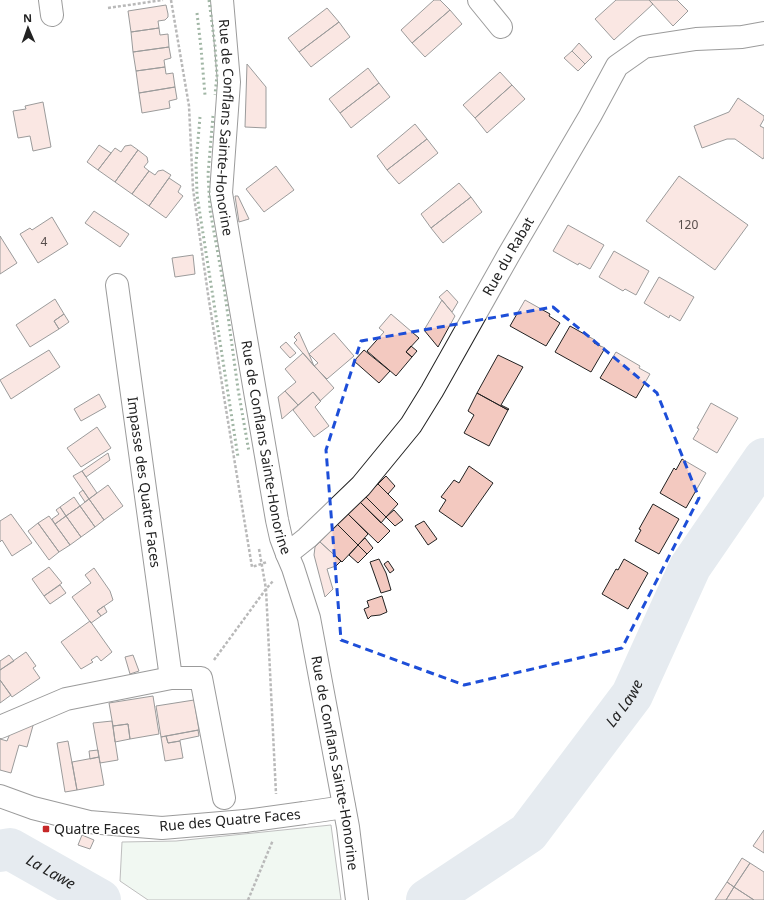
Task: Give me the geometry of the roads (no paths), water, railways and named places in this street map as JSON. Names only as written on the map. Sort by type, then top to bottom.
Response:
[{"type":"street","name":"Rue de Conflans Sainte-Honorine","points":[[222,0],[229,82],[221,193],[277,520],[281,538],[309,618],[348,827],[356,895]]},
{"type":"street","points":[[479,0],[501,27]]},
{"type":"street","name":"Rue du Rabat","points":[[290,561],[307,538],[361,486],[411,425],[590,116],[616,66],[644,47],[696,39],[742,37],[764,33]]},
{"type":"street","name":"Impasse des Quatre Faces","points":[[117,286],[171,678]]},
{"type":"street","points":[[0,727],[66,699],[171,678],[201,678],[224,798]]},
{"type":"street","name":"Rue des Quatre Faces","points":[[0,796],[33,808],[89,822],[162,828],[245,821],[344,807]]},
{"type":"waterway","name":"La Lawe","points":[[427,900],[528,833],[632,695],[690,567],[764,459]]},
{"type":"waterway","name":"La Lawe","points":[[0,851],[10,849],[100,900]]},
{"type":"place","name":"Quatre Faces","points":[[46,829]]}]
